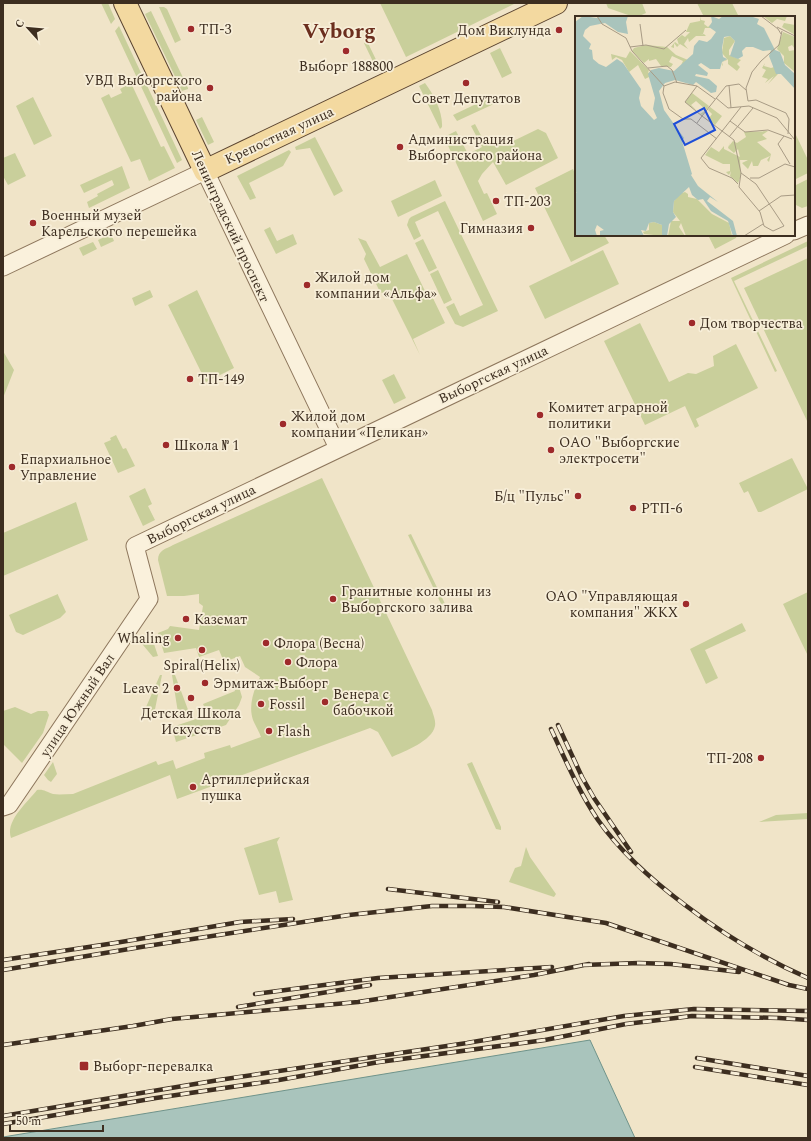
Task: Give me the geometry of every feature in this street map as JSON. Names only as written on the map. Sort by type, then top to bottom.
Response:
[{"type":"main road","name":"Ленинградский проспект","points":[[125,3],[205,171]]},
{"type":"main road","name":"Крепостная улица","points":[[205,171],[556,3]]},
{"type":"street","name":"Крепостная улица","points":[[3,267],[205,171]]},
{"type":"street","name":"Ленинградский проспект","points":[[205,171],[338,448]]},
{"type":"street","points":[[795,231],[808,225]]},
{"type":"street","name":"Выборгская улица","points":[[149,600],[135,546],[784,236]]},
{"type":"street","name":"улица Южный Вал","points":[[3,807],[9,805],[149,600]]},
{"type":"green space","points":[[101,3],[108,3],[115,19],[111,24]]},
{"type":"green space","points":[[380,3],[516,3],[406,57]]},
{"type":"green space","points":[[606,3],[642,3],[646,13],[639,16],[631,16],[608,8]]},
{"type":"green space","points":[[697,3],[732,3],[738,16],[704,16]]},
{"type":"green space","points":[[159,7],[164,7],[167,9],[181,40],[175,43]]},
{"type":"green space","points":[[151,11],[188,89],[182,91],[145,14]]},
{"type":"green space","points":[[119,26],[182,160],[177,163],[115,31]]},
{"type":"green space","points":[[367,41],[380,68],[377,70],[364,43]]},
{"type":"green space","points":[[500,48],[512,73],[502,78],[490,53]]},
{"type":"green space","points":[[131,83],[161,147],[164,146],[175,168],[149,181],[140,159],[131,162],[101,98],[109,94],[111,98],[122,93],[120,89]]},
{"type":"green space","points":[[425,83],[435,98],[441,115],[442,127],[440,129],[419,86]]},
{"type":"green space","points":[[493,96],[496,103],[457,121],[453,115]]},
{"type":"green space","points":[[33,97],[52,136],[34,145],[16,106]]},
{"type":"green space","points":[[202,117],[214,142],[208,145],[196,120]]},
{"type":"green space","points":[[475,124],[486,145],[500,139],[503,146],[538,129],[546,133],[558,158],[506,185],[493,162],[478,181],[484,194],[487,193],[497,214],[483,221],[444,137],[456,131],[468,154],[482,147],[471,126]]},
{"type":"green space","points":[[795,133],[808,160],[808,173],[795,180]]},
{"type":"green space","points":[[315,137],[343,191],[334,196],[310,148],[296,150],[295,147]]},
{"type":"green space","points":[[289,150],[291,152],[283,166],[249,183],[256,198],[250,200],[237,176]]},
{"type":"green space","points":[[15,153],[26,176],[8,185],[3,176],[3,158]]},
{"type":"green space","points":[[122,166],[130,188],[89,208],[87,202],[98,196],[97,194],[114,185],[112,180],[84,193],[80,185]]},
{"type":"green space","points":[[573,169],[575,174],[575,236],[605,236],[609,243],[571,262],[535,188]]},
{"type":"green space","points":[[808,179],[808,206],[802,208],[795,204],[795,186]]},
{"type":"green space","points":[[435,180],[442,196],[398,217],[391,201]]},
{"type":"green space","points":[[445,201],[498,311],[463,327],[455,324],[446,307],[454,303],[460,316],[483,305],[438,211],[415,222],[421,236],[414,240],[407,225],[411,217]]},
{"type":"green space","points":[[270,227],[277,241],[293,234],[297,244],[276,254],[264,230]]},
{"type":"green space","points":[[111,234],[114,241],[101,247],[98,240]]},
{"type":"green space","points":[[708,236],[737,236],[736,238],[715,249]]},
{"type":"green space","points":[[358,238],[366,241],[380,267],[407,254],[425,291],[429,290],[445,323],[413,339],[420,355],[388,291],[383,293],[380,292],[364,259],[366,254]]},
{"type":"green space","points":[[423,239],[437,268],[429,272],[415,243]]},
{"type":"green space","points":[[808,241],[808,246],[734,281],[777,371],[775,372],[731,278]]},
{"type":"green space","points":[[93,242],[97,249],[83,256],[79,248]]},
{"type":"green space","points":[[603,250],[619,284],[545,319],[529,286]]},
{"type":"green space","points":[[808,258],[808,423],[744,288]]},
{"type":"green space","points":[[438,270],[452,300],[444,304],[430,274]]},
{"type":"green space","points":[[150,290],[153,297],[135,306],[132,298]]},
{"type":"green space","points":[[197,290],[234,368],[206,382],[168,305]]},
{"type":"green space","points":[[640,323],[669,382],[688,373],[696,374],[714,366],[713,356],[736,344],[758,388],[696,419],[699,426],[695,428],[685,406],[645,425],[604,341]]},
{"type":"green space","points":[[3,351],[14,370],[3,398]]},
{"type":"green space","points":[[394,374],[406,398],[394,404],[382,380]]},
{"type":"green space","points":[[116,435],[123,449],[126,448],[135,466],[118,473],[104,443],[111,440],[110,438]]},
{"type":"green space","points":[[792,458],[808,489],[761,512],[758,512],[748,491],[744,493],[739,483]]},
{"type":"green space","points":[[322,478],[432,710],[435,726],[429,736],[411,749],[392,757],[378,732],[370,728],[177,799],[170,775],[11,838],[11,825],[14,819],[18,812],[37,790],[43,790],[55,794],[73,794],[156,761],[158,765],[173,760],[176,769],[205,758],[204,753],[230,745],[231,748],[261,737],[253,720],[251,709],[254,692],[260,677],[245,667],[240,656],[224,662],[219,650],[199,657],[196,648],[164,653],[158,633],[168,629],[170,626],[199,630],[203,606],[199,603],[199,594],[167,596],[158,557],[163,550],[173,545]]},
{"type":"green space","points":[[145,488],[152,504],[148,506],[155,520],[143,526],[129,496]]},
{"type":"green space","points":[[76,502],[88,540],[3,576],[3,533]]},
{"type":"green space","points":[[411,534],[448,610],[444,610],[408,535]]},
{"type":"green space","points":[[808,592],[808,656],[783,604]]},
{"type":"green space","points":[[58,595],[66,612],[60,618],[23,635],[16,632],[9,615]]},
{"type":"green space","points":[[742,623],[746,631],[705,650],[718,678],[706,684],[690,649]]},
{"type":"green space","points":[[151,635],[158,656],[153,657],[138,639]]},
{"type":"green space","points":[[160,675],[162,675],[153,719],[143,714]]},
{"type":"green space","points":[[172,675],[175,675],[190,715],[179,719]]},
{"type":"green space","points":[[239,687],[242,697],[239,705],[226,725],[176,742],[172,727],[208,715],[203,704],[235,691],[234,688]]},
{"type":"green space","points":[[15,707],[31,714],[38,711],[47,711],[49,715],[43,733],[22,763],[3,744],[3,711]]},
{"type":"green space","points":[[53,762],[57,774],[51,782],[44,775]]},
{"type":"green space","points":[[472,762],[501,830],[496,829],[467,764]]},
{"type":"green space","points":[[808,813],[808,819],[759,822],[776,815]]},
{"type":"green space","points":[[280,837],[277,842],[293,900],[279,903],[276,891],[259,895],[244,848]]},
{"type":"green space","points":[[526,847],[530,857],[556,894],[554,897],[509,882],[515,868],[521,866]]},
{"type":"water","points":[[590,1040],[635,1138],[3,1138],[3,1137]]},
{"type":"railway","points":[[558,725],[582,777],[594,798],[631,852]]},
{"type":"railway","points":[[551,729],[591,809],[607,832],[638,866],[673,896],[729,936],[776,963],[808,978]]},
{"type":"railway","points":[[388,889],[498,902]]},
{"type":"railway","points":[[3,970],[349,915],[432,906],[472,906],[504,907],[606,923],[789,985],[808,989]]},
{"type":"railway","points":[[3,960],[240,922],[293,919]]},
{"type":"railway","points":[[583,965],[639,963],[671,964],[739,972]]},
{"type":"railway","points":[[3,1045],[172,1019],[358,1002],[534,975],[589,964]]},
{"type":"railway","points":[[255,994],[378,978],[552,967]]},
{"type":"railway","points":[[238,1007],[370,985]]},
{"type":"railway","points":[[3,1116],[219,1080],[467,1043],[624,1016],[694,1009],[808,1011]]},
{"type":"railway","points":[[3,1124],[156,1098],[279,1080],[379,1062],[545,1040],[626,1024],[692,1016],[808,1020]]},
{"type":"railway","points":[[697,1058],[808,1076]]},
{"type":"railway","points":[[695,1067],[808,1085]]},
{"type":"place","name":"ТП-3","points":[[191,29]]},
{"type":"place","name":"Дом Виклунда","points":[[559,30]]},
{"type":"place","name":"Выборг 188800","points":[[346,51]]},
{"type":"place","name":"Совет Депутатов","points":[[466,83]]},
{"type":"place","name":"УВД Выборгского района","points":[[210,88]]},
{"type":"place","name":"Администрация Выборгского района","points":[[400,147]]},
{"type":"place","name":"ТП-203","points":[[496,201]]},
{"type":"place","name":"Военный музей Карельского перешейка","points":[[33,223]]},
{"type":"place","name":"Гимназия","points":[[531,228]]},
{"type":"place","name":"Жилой дом компании «Альфа»","points":[[307,285]]},
{"type":"place","name":"Дом творчества","points":[[692,323]]},
{"type":"place","name":"ТП-149","points":[[190,379]]},
{"type":"place","name":"Комитет аграрной политики","points":[[540,415]]},
{"type":"place","name":"Жилой дом компании «Пеликан»","points":[[283,424]]},
{"type":"place","name":"Школа № 1","points":[[166,445]]},
{"type":"place","name":"ОАО \"Выборгские электросети\"","points":[[551,450]]},
{"type":"place","name":"Епархиальное Управление","points":[[12,467]]},
{"type":"place","name":"Б/ц \"Пульс\"","points":[[578,496]]},
{"type":"place","name":"РТП-6","points":[[633,508]]},
{"type":"place","name":"Гранитные колонны из Выборгского залива","points":[[333,599]]},
{"type":"place","name":"ОАО \"Управляющая компания\" ЖКХ","points":[[686,604]]},
{"type":"place","name":"Каземат","points":[[186,619]]},
{"type":"place","name":"Whaling","points":[[178,638]]},
{"type":"place","name":"Флора (Весна)","points":[[266,643]]},
{"type":"place","name":"Spiral(Helix)","points":[[202,650]]},
{"type":"place","name":"Флора","points":[[288,662]]},
{"type":"place","name":"Эрмитаж-Выборг","points":[[205,683]]},
{"type":"place","name":"Leave 2","points":[[177,688]]},
{"type":"place","name":"Детская Школа Искусств","points":[[191,698]]},
{"type":"place","name":"Венера с бабочкой","points":[[325,702]]},
{"type":"place","name":"Fossil","points":[[261,704]]},
{"type":"place","name":"Flash","points":[[269,731]]},
{"type":"place","name":"ТП-208","points":[[761,758]]},
{"type":"place","name":"Артиллерийская пушка","points":[[193,787]]},
{"type":"place","name":"Выборг-перевалка","points":[[84,1066]]},
{"type":"district","name":"Vyborg","points":[[339,30]]}]
